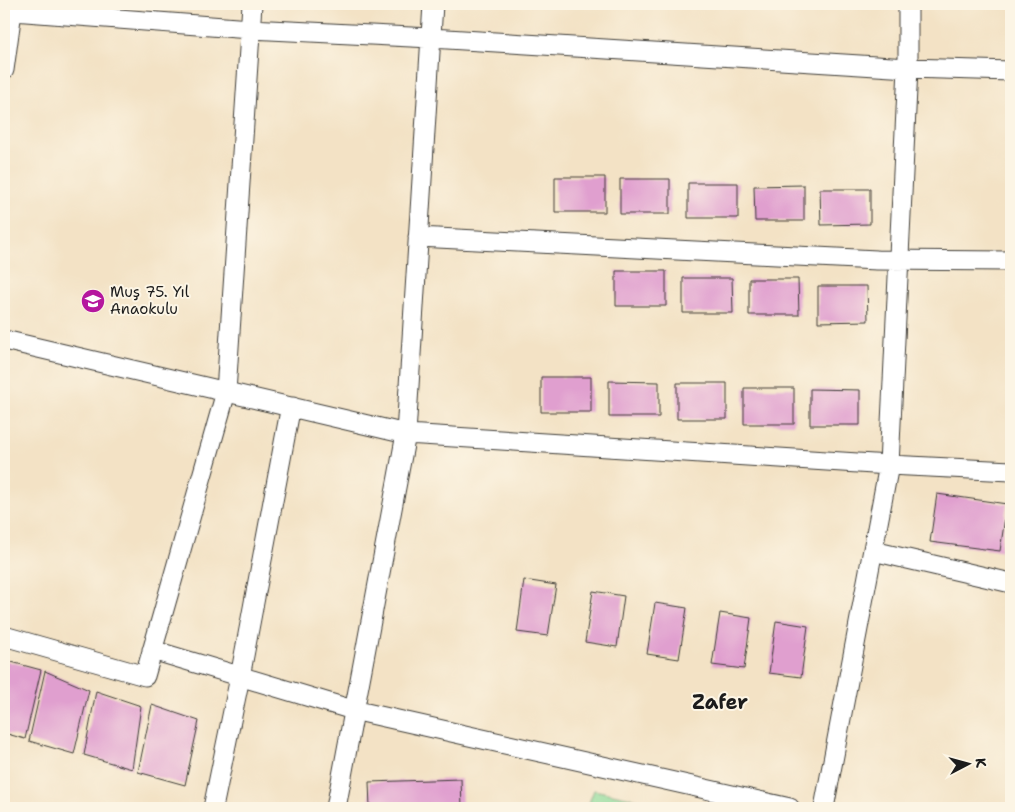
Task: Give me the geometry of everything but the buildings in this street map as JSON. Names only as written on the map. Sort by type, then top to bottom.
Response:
[{"type":"street","points":[[4,636],[145,676],[226,392],[252,4]]},
{"type":"street","points":[[336,808],[406,434],[433,4]]},
{"type":"street","points":[[824,808],[889,465],[908,68],[908,4]]},
{"type":"street","points":[[4,70],[13,7],[250,29],[431,38],[908,68],[1011,71]]},
{"type":"street","points":[[418,237],[899,260],[1011,262]]},
{"type":"street","points":[[4,340],[406,434],[1011,471]]},
{"type":"street","points":[[212,808],[240,677],[287,426],[293,407]]},
{"type":"street","points":[[873,551],[1011,583]]},
{"type":"street","points":[[152,650],[353,710],[790,808]]},
{"type":"green space","points":[[594,790],[678,808],[587,808]]},
{"type":"place","name":"Muş 75. Yıl Anaokulu","points":[[93,301]]},
{"type":"district","name":"Zafer","points":[[720,702]]}]
